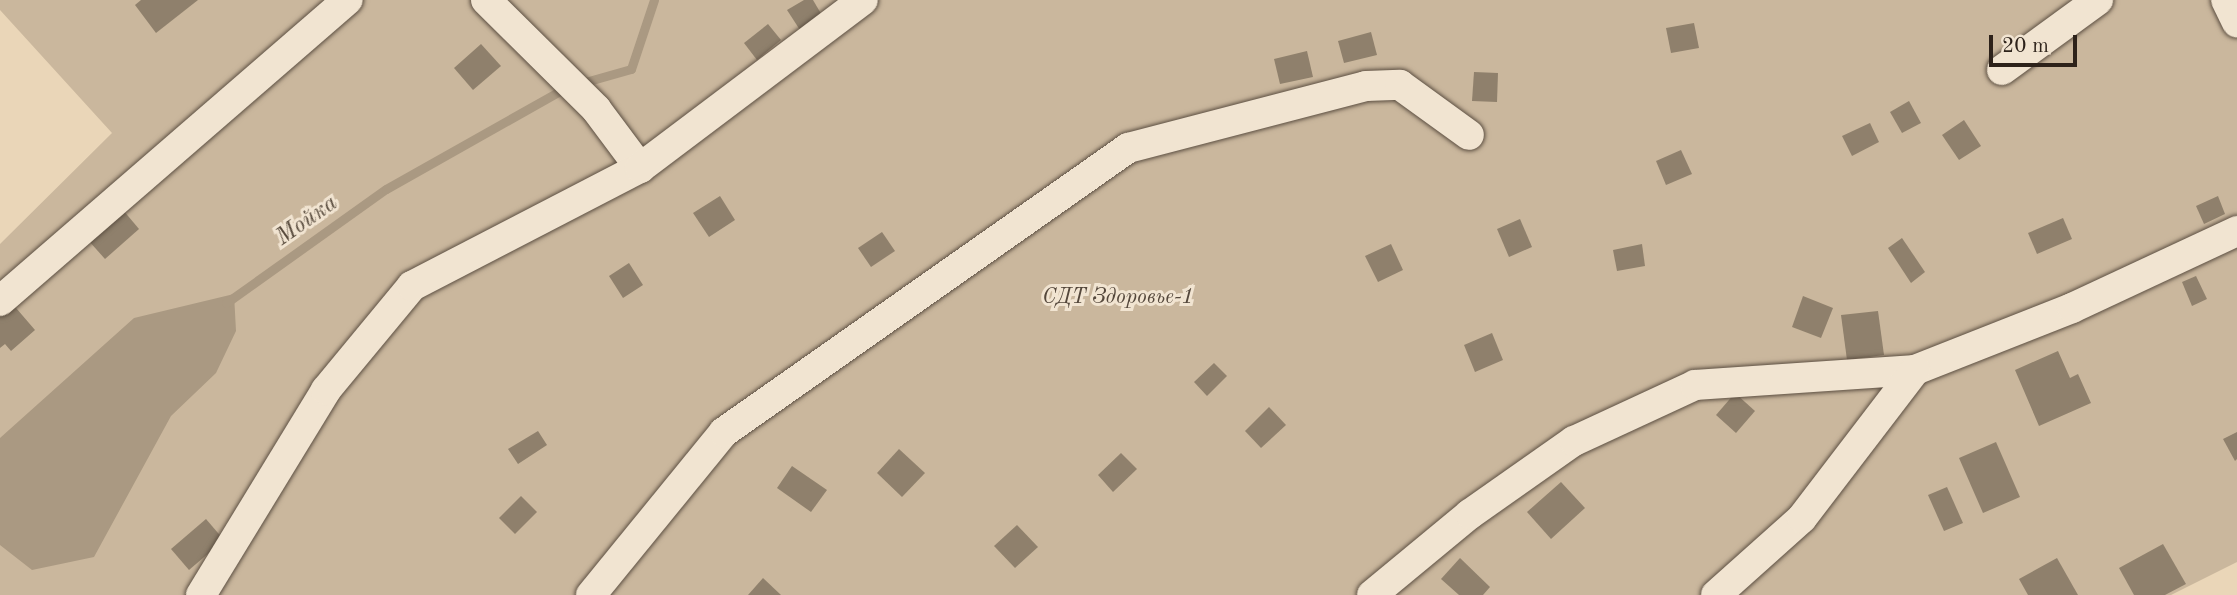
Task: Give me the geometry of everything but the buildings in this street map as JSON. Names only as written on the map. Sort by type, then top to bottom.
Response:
[{"type":"lane","points":[[0,301],[348,0]]},
{"type":"lane","points":[[486,0],[596,109],[639,168]]},
{"type":"lane","points":[[201,595],[326,390],[412,286],[639,168],[863,0]]},
{"type":"lane","points":[[2002,70],[2098,0]]},
{"type":"lane","points":[[2226,0],[2237,23]]},
{"type":"lane","points":[[591,595],[724,432],[1128,148],[1366,86],[1400,85],[1469,135]]},
{"type":"lane","points":[[1372,595],[1470,514],[1574,441],[1695,385],[1915,370],[2072,308],[2237,231]]},
{"type":"lane","points":[[1716,595],[1802,518],[1915,370]]},
{"type":"green space","name":"СДТ Здоровье-1","points":[[0,0],[2237,0],[2237,562],[2171,595],[0,595],[0,244],[112,133],[0,10]]},
{"type":"shaded area","points":[[234,294],[236,331],[216,373],[171,416],[94,557],[32,570],[0,545],[0,438],[134,318]]},
{"type":"waterway","name":"Мойка","points":[[578,84],[631,69],[654,0]]},
{"type":"waterway","name":"Мойка","points":[[226,303],[386,189],[565,88]]}]
